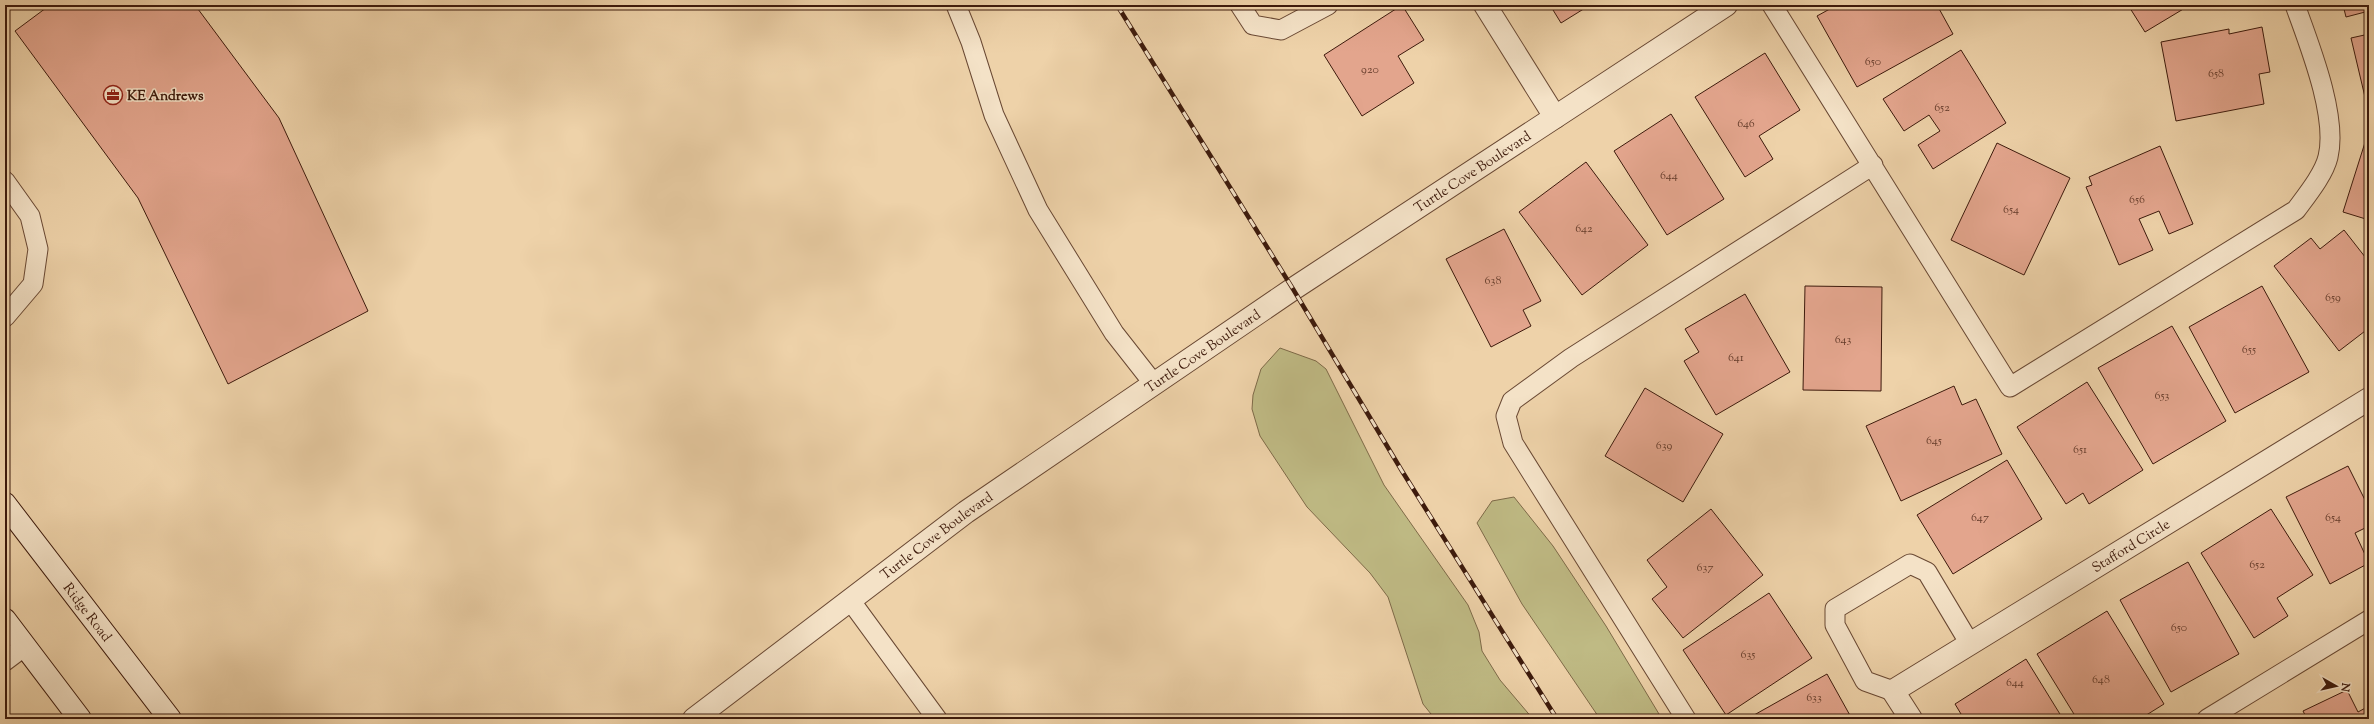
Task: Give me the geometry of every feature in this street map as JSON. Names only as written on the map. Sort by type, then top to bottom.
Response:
[{"type":"street","points":[[1485,5],[1555,117]]},
{"type":"street","name":"Turtle Cove Boulevard","points":[[694,719],[966,512],[1399,218],[1726,5]]},
{"type":"street","name":"Stafford Circle","points":[[1893,691],[2369,399]]},
{"type":"street","name":"Ridge Road","points":[[5,504],[170,719]]},
{"type":"street","points":[[5,620],[80,719]]},
{"type":"street","points":[[1893,691],[1911,719]]},
{"type":"lane","points":[[956,5],[971,42],[994,115],[1038,210],[1114,332],[1154,384]]},
{"type":"lane","points":[[1240,5],[1253,25],[1281,30],[1328,5]]},
{"type":"lane","points":[[1772,5],[2010,387],[2296,210],[2328,157],[2329,115],[2312,52],[2295,5]]},
{"type":"lane","points":[[1686,719],[1513,444],[1506,416],[1512,401],[1571,358],[1873,166]]},
{"type":"lane","points":[[5,181],[30,216],[38,249],[33,284],[5,317]]},
{"type":"lane","points":[[1893,691],[1865,681],[1836,625],[1835,609],[1910,564],[1927,572],[1970,644]]},
{"type":"lane","points":[[850,600],[938,719]]},
{"type":"lane","points":[[2207,719],[2369,620]]},
{"type":"lane","points":[[5,661],[24,646]]},
{"type":"shaded area","points":[[1280,348],[1316,361],[1326,369],[1384,485],[1468,605],[1479,632],[1482,651],[1500,680],[1533,719],[1435,719],[1423,704],[1388,597],[1370,573],[1307,507],[1260,436],[1252,409],[1253,395],[1261,369]]},
{"type":"shaded area","points":[[1514,497],[1553,546],[1606,626],[1662,719],[1600,719],[1522,604],[1477,523],[1492,501]]},
{"type":"building","points":[[50,5],[195,5],[279,118],[368,311],[228,384],[138,198],[15,31]]},
{"type":"building","points":[[1402,5],[1424,40],[1398,56],[1414,83],[1362,116],[1324,55]]},
{"type":"building","points":[[1550,5],[1590,5],[1561,23]]},
{"type":"building","points":[[1837,5],[1937,5],[1953,34],[1857,87],[1817,16]]},
{"type":"building","points":[[2128,5],[2190,5],[2145,32]]},
{"type":"building","points":[[2343,5],[2369,5],[2369,11],[2346,17]]},
{"type":"building","points":[[2262,27],[2270,72],[2259,74],[2264,104],[2176,121],[2161,42],[2229,29],[2229,34]]},
{"type":"building","points":[[2369,34],[2369,114],[2351,38]]},
{"type":"building","points":[[1961,50],[2006,123],[1933,169],[1918,145],[1940,131],[1929,115],[1904,131],[1883,99]]},
{"type":"building","points":[[1765,53],[1800,110],[1759,136],[1773,159],[1745,177],[1695,97]]},
{"type":"building","points":[[1671,114],[1724,199],[1667,235],[1614,151]]},
{"type":"building","points":[[2368,133],[2369,134],[2369,220],[2343,212]]},
{"type":"building","points":[[1997,143],[2070,178],[2024,275],[1951,240]]},
{"type":"building","points":[[2160,146],[2193,224],[2169,234],[2159,211],[2139,219],[2153,250],[2119,265],[2086,187],[2092,185],[2089,177]]},
{"type":"building","points":[[1586,162],[1648,245],[1582,295],[1519,212]]},
{"type":"building","points":[[1504,229],[1541,301],[1523,310],[1531,326],[1491,347],[1446,259]]},
{"type":"building","points":[[2344,230],[2369,262],[2369,328],[2339,351],[2274,266],[2311,238],[2320,249]]},
{"type":"building","points":[[1805,286],[1882,287],[1881,391],[1803,390]]},
{"type":"building","points":[[2262,286],[2309,372],[2235,413],[2189,327]]},
{"type":"building","points":[[1745,294],[1790,372],[1716,415],[1684,361],[1699,352],[1685,329]]},
{"type":"building","points":[[2172,326],[2226,421],[2153,464],[2098,368]]},
{"type":"building","points":[[2087,382],[2143,470],[2089,504],[2083,493],[2066,504],[2017,427]]},
{"type":"building","points":[[1954,386],[1962,405],[1976,399],[2002,454],[1901,501],[1866,426]]},
{"type":"building","points":[[1645,388],[1723,434],[1683,502],[1605,456]]},
{"type":"building","points":[[2007,460],[2042,519],[1953,574],[1917,515]]},
{"type":"building","points":[[2348,466],[2369,508],[2369,526],[2355,533],[2369,563],[2330,584],[2286,497]]},
{"type":"building","points":[[1711,509],[1763,575],[1683,638],[1652,599],[1667,587],[1647,560]]},
{"type":"building","points":[[2271,509],[2313,575],[2277,598],[2288,616],[2254,638],[2201,553]]},
{"type":"building","points":[[2188,562],[2239,654],[2171,692],[2120,600]]},
{"type":"building","points":[[1769,593],[1812,658],[1726,715],[1683,650]]},
{"type":"building","points":[[2107,611],[2164,704],[2140,719],[2077,719],[2037,654]]},
{"type":"building","points":[[2026,659],[2063,719],[1964,719],[1955,704]]},
{"type":"building","points":[[1827,674],[1852,719],[1747,719]]},
{"type":"building","points":[[2347,690],[2358,712],[2369,706],[2369,719],[2307,719],[2303,711]]},
{"type":"railway","points":[[1117,5],[1293,289],[1402,471],[1557,719]]},
{"type":"place","name":"KE Andrews","points":[[113,95]]}]
